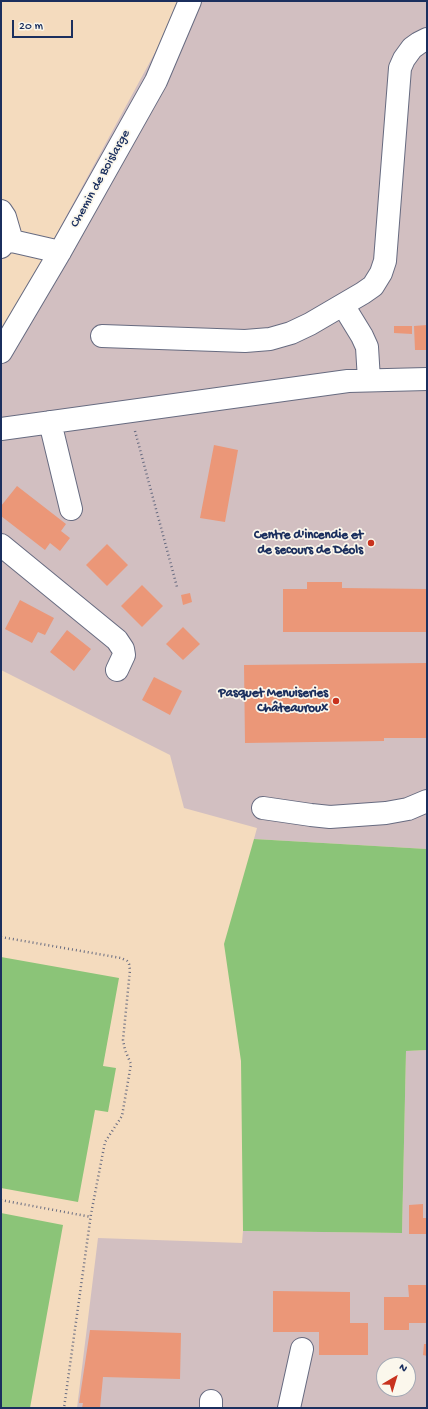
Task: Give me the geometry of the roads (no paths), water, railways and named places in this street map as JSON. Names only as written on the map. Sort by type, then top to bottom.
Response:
[{"type":"street","name":"Chemin de Boislarge","points":[[1,352],[60,252],[156,81],[190,1]]},
{"type":"street","points":[[102,336],[245,341],[270,339],[291,333],[343,305],[373,286],[381,273],[385,261],[400,68],[404,59],[412,48],[419,42],[427,39]]},
{"type":"street","points":[[1,211],[5,217],[7,244],[60,252]]},
{"type":"street","points":[[343,305],[367,347],[369,380]]},
{"type":"street","points":[[1,429],[317,384],[369,380],[427,379]]},
{"type":"street","points":[[50,422],[71,509]]},
{"type":"street","points":[[1,545],[117,640],[123,649],[124,655],[117,670]]},
{"type":"street","points":[[263,808],[330,817],[386,813],[408,809],[427,801]]},
{"type":"street","points":[[289,1408],[302,1349]]},
{"type":"place","name":"Centre d'incendie et de secours de Déols","points":[[371,543]]},
{"type":"place","name":"Pasquet Menuiseries Châteauroux","points":[[336,701]]}]
